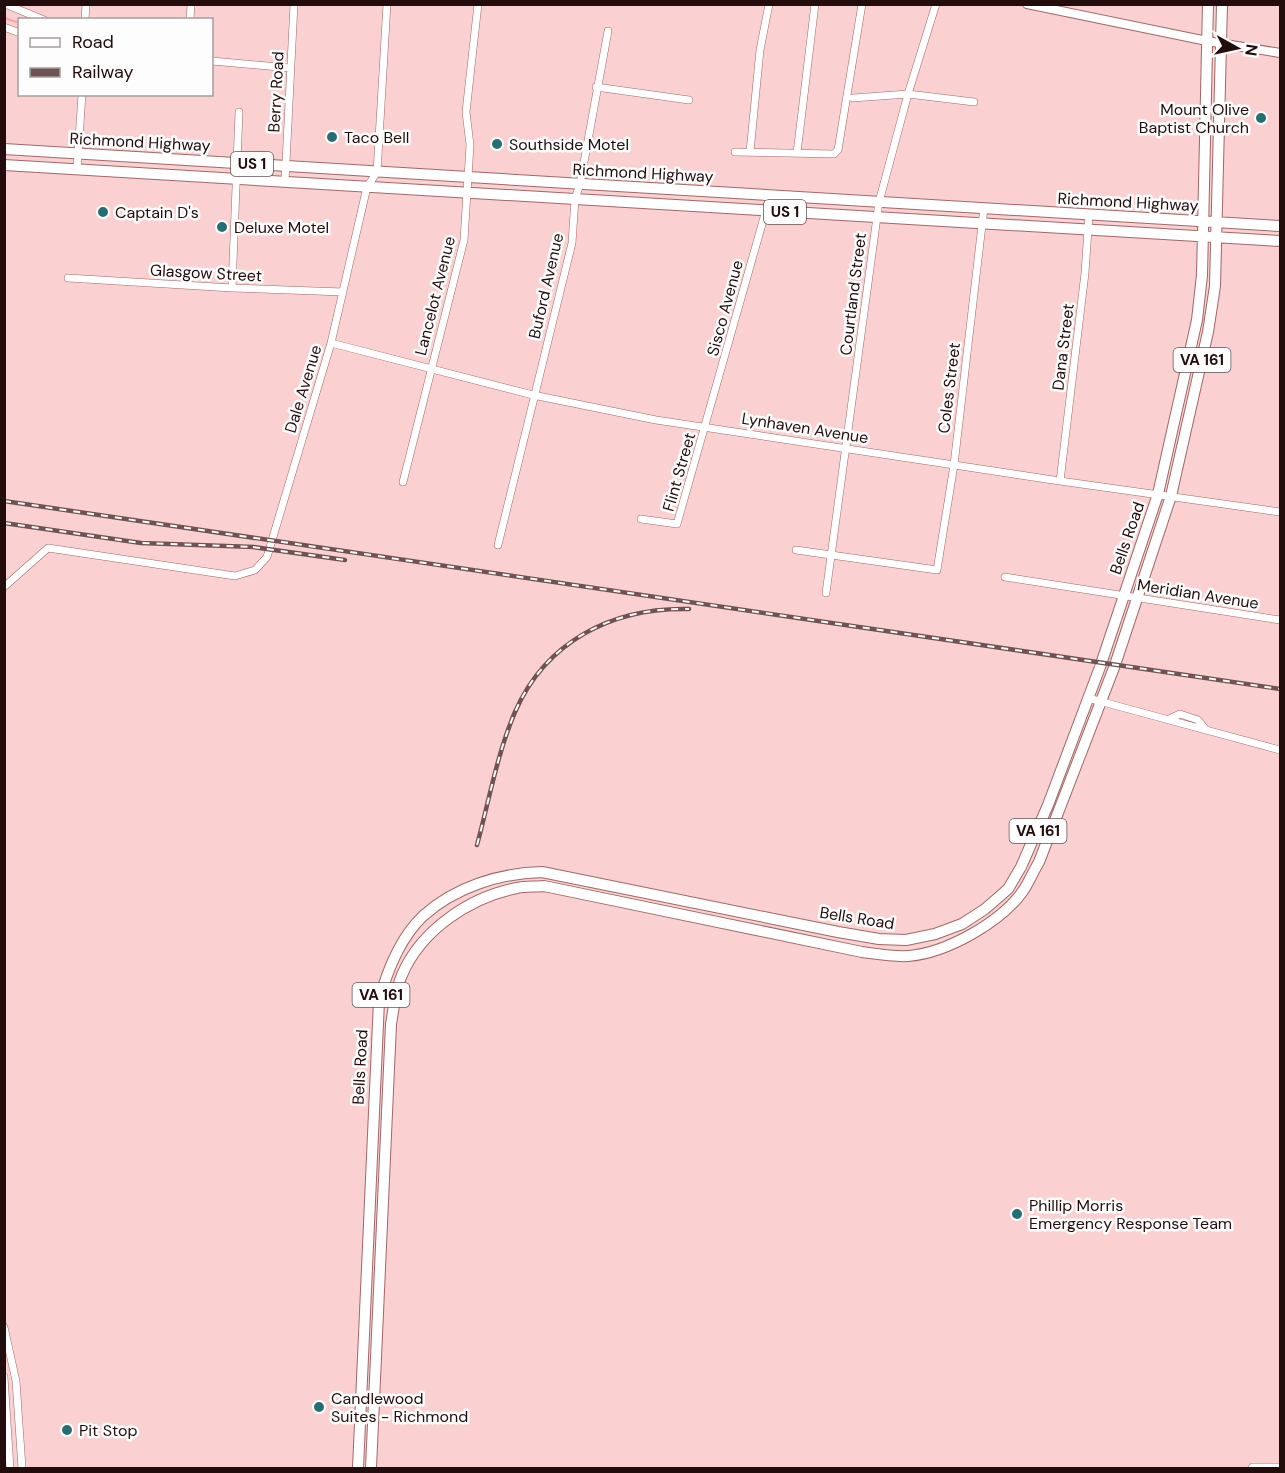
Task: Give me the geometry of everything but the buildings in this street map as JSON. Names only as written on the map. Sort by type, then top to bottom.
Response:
[{"type":"main road","name":"Bells Road","points":[[358,1468],[379,1001],[387,973],[402,943],[423,917],[447,900],[492,879],[518,873],[542,872],[792,923],[879,939],[906,940],[935,934],[962,924],[985,909],[1008,888],[1032,844],[1048,805],[1088,698],[1158,494],[1197,320],[1202,284],[1208,4]]},
{"type":"main road","name":"Bells Road","points":[[371,1468],[391,1024],[396,991],[411,957],[448,918],[476,902],[518,887],[544,886],[862,952],[909,956],[939,949],[966,937],[1006,910],[1023,891],[1039,862],[1100,701],[1171,496],[1212,309],[1216,277],[1222,4]]},
{"type":"main road","name":"Richmond Highway","points":[[4,149],[1281,226]]},
{"type":"main road","name":"Richmond Highway","points":[[4,165],[1281,242]]},
{"type":"main road","points":[[1048,805],[1059,810]]},
{"type":"main road","points":[[602,898],[604,884]]},
{"type":"main road","points":[[788,937],[792,923]]},
{"type":"main road","points":[[374,1088],[388,1088]]},
{"type":"main road","points":[[366,1289],[379,1289]]},
{"type":"main road","points":[[1253,1468],[1281,1468]]},
{"type":"street","points":[[5,4],[39,18]]},
{"type":"street","name":"Berry Road","points":[[285,182],[294,4]]},
{"type":"street","points":[[377,172],[387,4]]},
{"type":"street","name":"Lancelot Avenue","points":[[403,482],[464,240],[470,145],[466,112],[478,4]]},
{"type":"street","points":[[750,152],[760,50],[769,4]]},
{"type":"street","points":[[797,153],[815,4]]},
{"type":"street","points":[[735,152],[834,154],[838,150],[862,4]]},
{"type":"street","name":"Courtland Street","points":[[826,593],[876,217],[908,94],[936,4]]},
{"type":"street","points":[[1027,4],[1221,44],[1281,53]]},
{"type":"street","name":"Buford Avenue","points":[[498,545],[572,243],[575,199],[580,184],[608,31]]},
{"type":"street","points":[[213,62],[290,68]]},
{"type":"street","points":[[596,87],[689,100]]},
{"type":"street","points":[[854,98],[908,94],[974,102]]},
{"type":"street","points":[[76,169],[82,96]]},
{"type":"street","points":[[232,288],[239,112]]},
{"type":"street","name":"Dale Avenue","points":[[4,587],[48,548],[235,576],[255,570],[267,557],[331,343],[367,187],[377,172]]},
{"type":"street","name":"Sisco Avenue","points":[[706,427],[770,196]]},
{"type":"street","name":"Coles Street","points":[[831,556],[937,570],[954,465],[984,208]]},
{"type":"street","name":"Dana Street","points":[[1060,481],[1085,273],[1089,215]]},
{"type":"street","name":"Glasgow Street","points":[[68,278],[343,292]]},
{"type":"street","name":"Lynhaven Avenue","points":[[331,343],[533,395],[656,420],[1281,512]]},
{"type":"street","name":"Flint Street","points":[[641,519],[677,525],[706,427]]},
{"type":"street","points":[[796,550],[831,556]]},
{"type":"street","name":"Meridian Avenue","points":[[1005,577],[1281,620]]},
{"type":"street","points":[[1088,698],[1169,719],[1180,714],[1198,720],[1206,729],[1281,750]]},
{"type":"street","points":[[5,1330],[16,1382],[22,1468]]},
{"type":"street","points":[[4,1377],[10,1468]]},
{"type":"waterway","points":[[4,18],[18,22]]},
{"type":"railway","points":[[4,501],[1280,689]]},
{"type":"railway","points":[[4,523],[141,543],[254,547]]},
{"type":"railway","points":[[253,547],[345,560]]},
{"type":"railway","points":[[477,845],[498,761],[515,712],[528,687],[545,666],[585,633],[609,622],[634,614],[689,609]]},
{"type":"place","name":"Mount Olive Baptist Church","points":[[1261,118]]},
{"type":"place","name":"Taco Bell","points":[[332,137]]},
{"type":"place","name":"Southside Motel","points":[[497,144]]},
{"type":"place","name":"Captain D's","points":[[103,212]]},
{"type":"place","name":"Deluxe Motel","points":[[222,227]]},
{"type":"place","name":"Phillip Morris Emergency Response Team","points":[[1017,1214]]},
{"type":"place","name":"Candlewood Suites - Richmond","points":[[319,1407]]},
{"type":"place","name":"Pit Stop","points":[[67,1430]]}]
